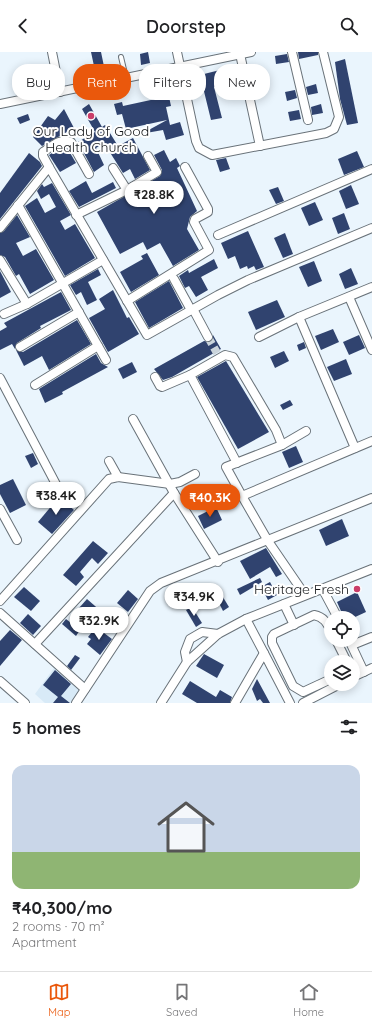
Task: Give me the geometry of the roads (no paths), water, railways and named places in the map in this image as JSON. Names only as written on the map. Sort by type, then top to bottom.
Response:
[{"type":"street","points":[[52,52],[54,64]]},
{"type":"street","points":[[177,52],[179,64]]},
{"type":"street","points":[[192,64],[227,55],[251,52]]},
{"type":"street","points":[[292,52],[308,120]]},
{"type":"street","points":[[187,100],[194,134],[199,148],[212,155],[326,133],[337,126],[339,117],[323,52]]},
{"type":"street","points":[[240,54],[260,146]]},
{"type":"street","points":[[0,104],[20,100]]},
{"type":"street","points":[[89,174],[71,142],[68,140],[62,141],[43,152],[43,156],[76,215],[147,335],[192,309],[248,280],[372,228]]},
{"type":"street","points":[[76,215],[127,190],[157,172],[148,156]]},
{"type":"street","points":[[0,228],[49,167]]},
{"type":"street","points":[[127,301],[209,250],[194,222],[195,219],[208,212],[208,209],[185,167]]},
{"type":"street","points":[[113,168],[127,190]]},
{"type":"street","points":[[218,235],[372,169]]},
{"type":"street","points":[[18,205],[106,360]]},
{"type":"street","points":[[0,260],[27,304]]},
{"type":"street","points":[[4,314],[27,304],[103,260]]},
{"type":"street","points":[[174,279],[208,337]]},
{"type":"street","points":[[259,337],[299,317],[372,287]]},
{"type":"street","points":[[349,297],[372,348]]},
{"type":"street","points":[[20,347],[79,312]]},
{"type":"street","points":[[299,317],[355,448]]},
{"type":"street","points":[[35,385],[98,346]]},
{"type":"street","points":[[155,377],[162,387],[190,374],[218,356],[225,355],[233,358],[276,430],[282,445]]},
{"type":"street","points":[[190,374],[237,463]]},
{"type":"street","points":[[0,378],[58,488]]},
{"type":"street","points":[[133,419],[174,493],[218,562]]},
{"type":"street","points":[[305,595],[268,541],[225,469],[282,445],[306,431]]},
{"type":"street","points":[[242,496],[372,441]]},
{"type":"street","points":[[109,462],[118,477]]},
{"type":"street","points":[[0,601],[106,481],[118,477],[170,484],[195,474]]},
{"type":"street","points":[[35,644],[174,493]]},
{"type":"street","points":[[76,703],[150,590],[161,583],[218,562],[372,498]]},
{"type":"street","points":[[0,509],[17,540]]},
{"type":"street","points":[[161,703],[187,662],[218,634],[246,619],[372,569]]},
{"type":"street","points":[[322,588],[334,611]]},
{"type":"street","points":[[284,604],[294,625]]},
{"type":"street","points":[[0,614],[85,689]]},
{"type":"street","points":[[324,619],[320,616],[314,615],[274,634],[272,637],[272,642],[294,686],[303,692],[324,682]]},
{"type":"street","points":[[246,619],[290,703]]},
{"type":"street","points":[[187,662],[185,652],[190,639],[202,632],[218,634]]},
{"type":"street","points":[[360,640],[372,637]]},
{"type":"street","points":[[353,647],[364,672]]},
{"type":"street","points":[[236,703],[264,653]]},
{"type":"street","points":[[360,674],[372,668]]},
{"type":"street","points":[[0,681],[25,703]]},
{"type":"street","points":[[303,703],[326,691]]},
{"type":"lane","points":[[121,57],[123,64]]},
{"type":"tunnel","points":[[208,337],[217,353]]},
{"type":"place","name":"Our Lady of Good Health Church","points":[[91,116]]},
{"type":"place","name":"Heritage Fresh","points":[[357,589]]}]
